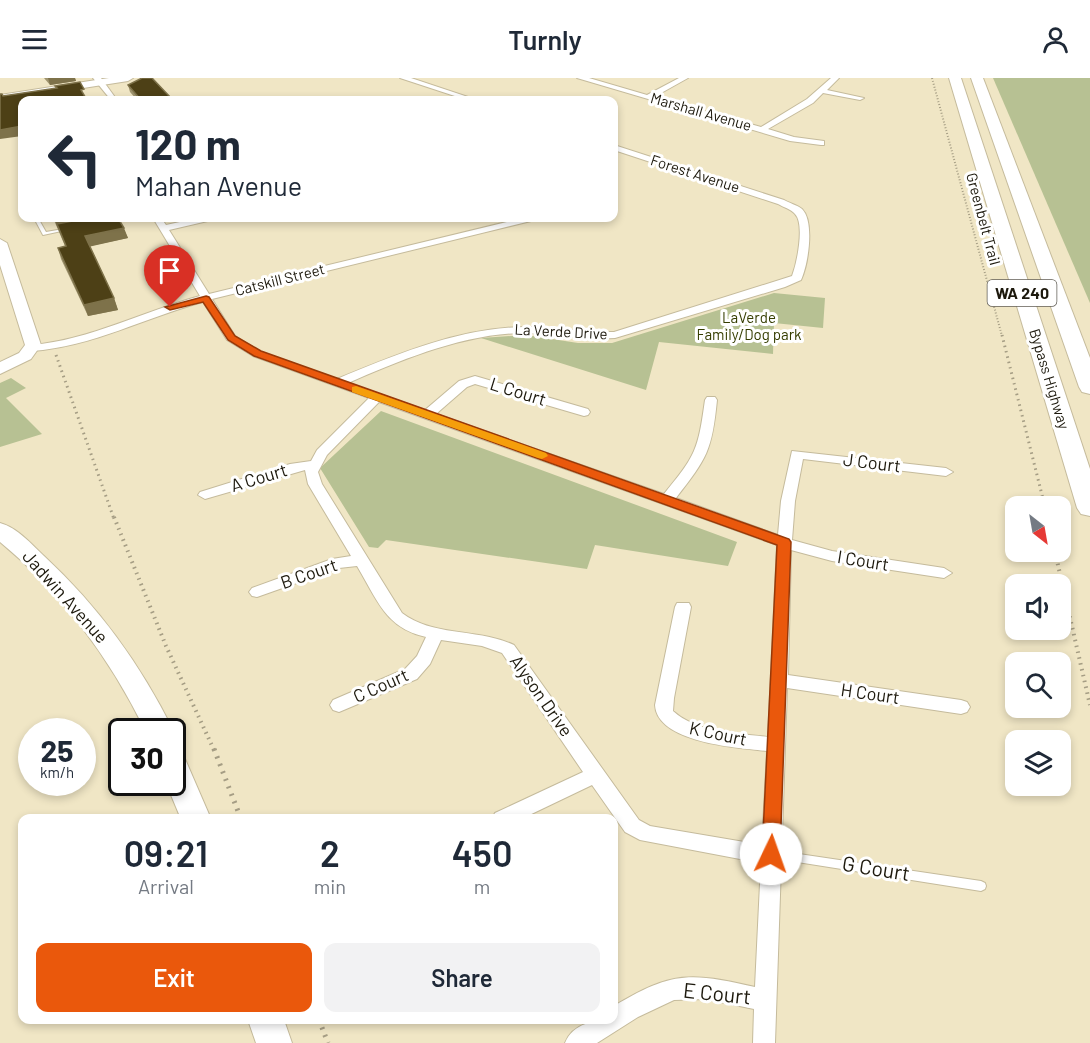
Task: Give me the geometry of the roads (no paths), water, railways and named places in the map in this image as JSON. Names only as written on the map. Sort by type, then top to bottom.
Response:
[{"type":"highway","name":"Bypass Highway","points":[[955,78],[1090,508]]},
{"type":"highway","name":"Bypass Highway","points":[[977,78],[1090,387]]},
{"type":"main road","name":"Jadwin Avenue","points":[[0,531],[54,579],[97,627],[132,679],[153,718]]},
{"type":"main road","points":[[186,795],[194,814]]},
{"type":"main road","points":[[267,1024],[274,1043]]},
{"type":"street","points":[[0,98],[99,80],[128,78]]},
{"type":"street","points":[[404,78],[460,96]]},
{"type":"street","name":"Marshall Avenue","points":[[581,78],[793,139],[821,143]]},
{"type":"street","points":[[648,97],[684,78]]},
{"type":"street","points":[[762,130],[822,91],[835,78]]},
{"type":"street","points":[[99,80],[111,96]]},
{"type":"street","points":[[822,91],[860,98]]},
{"type":"street","name":"Forest Avenue","points":[[618,148],[776,200]]},
{"type":"street","name":"La Verde Drive","points":[[337,383],[389,361],[482,333],[528,330],[590,336],[620,334],[792,282],[797,278],[801,269],[804,220],[794,208],[776,200]]},
{"type":"street","name":"I Court","points":[[159,222],[224,329],[240,345],[337,383],[784,542],[832,556],[944,573]]},
{"type":"street","points":[[163,228],[191,222]]},
{"type":"street","name":"Catskill Street","points":[[0,369],[21,358],[32,348],[59,346],[83,340],[159,311],[516,222]]},
{"type":"street","points":[[2,252],[32,339],[32,348]]},
{"type":"street","name":"L Court","points":[[427,415],[463,384],[475,380],[584,412]]},
{"type":"street","points":[[313,465],[376,397]]},
{"type":"street","points":[[667,500],[692,469],[702,452],[711,400]]},
{"type":"street","name":"J Court","points":[[784,542],[788,501],[797,454],[946,472]]},
{"type":"street","name":"A Court","points":[[205,495],[295,467],[313,465]]},
{"type":"street","name":"Alyson Drive","points":[[313,465],[311,472],[315,484],[394,613],[403,623],[492,642],[508,649],[629,823],[639,831],[723,849],[771,854]]},
{"type":"street","points":[[764,1043],[784,542]]},
{"type":"street","name":"B Court","points":[[257,592],[337,563],[361,560]]},
{"type":"street","name":"K Court","points":[[683,607],[664,698],[663,706],[667,717],[678,725],[706,734],[776,745]]},
{"type":"street","name":"C Court","points":[[339,705],[411,674],[424,660],[437,632]]},
{"type":"street","name":"H Court","points":[[779,680],[961,707]]},
{"type":"street","points":[[513,814],[596,775]]},
{"type":"street","name":"E Court","points":[[618,1018],[652,998],[675,988],[694,987],[764,1000]]},
{"type":"street","name":"E Court","points":[[576,1043],[608,1024]]},
{"type":"lane","points":[[38,222],[45,234],[80,227]]},
{"type":"lane","name":"G Court","points":[[771,854],[981,886]]},
{"type":"park label","name":"LaVerde Family/Dog park","points":[[749,326]]}]
